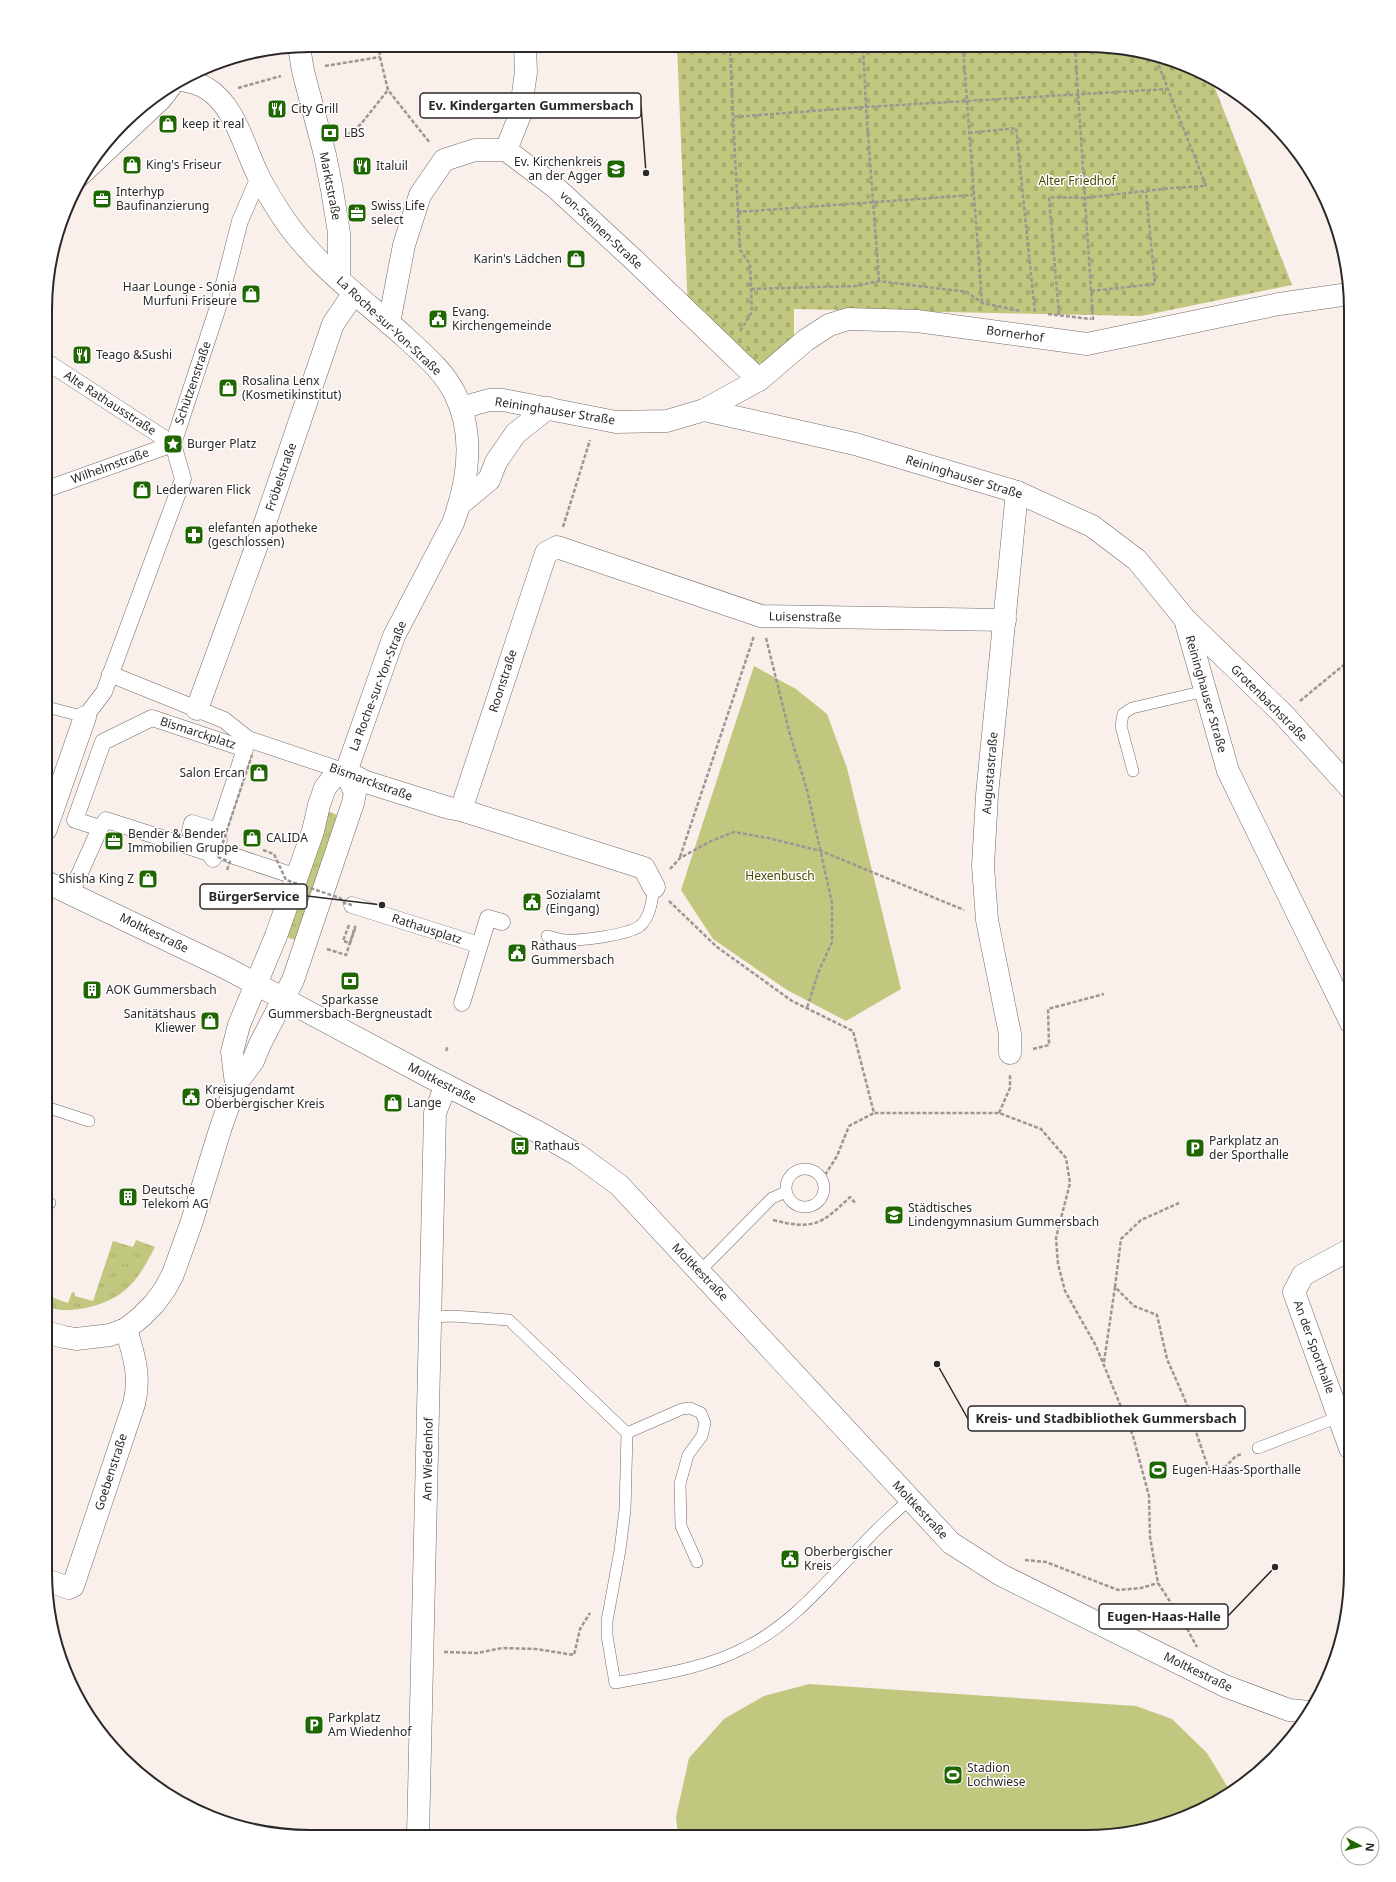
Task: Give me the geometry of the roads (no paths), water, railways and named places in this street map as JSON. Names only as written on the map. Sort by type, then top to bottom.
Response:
[{"type":"street","points":[[389,323],[404,245],[420,195],[444,160],[475,150],[506,150],[520,115],[526,72],[525,52]]},
{"type":"street","name":"Marktstraße","points":[[300,53],[302,71],[325,156],[332,190],[346,286]]},
{"type":"street","name":"La Roche-sur-Yon-Straße","points":[[189,83],[206,88],[224,106],[232,118],[258,177],[285,220],[315,255],[346,286],[389,323],[440,372],[454,393],[461,408],[466,428],[467,450],[465,480],[460,504],[453,523],[394,636],[346,772]]},
{"type":"street","points":[[100,161],[167,96]]},
{"type":"street","name":"von-Steinen-Straße","points":[[506,150],[555,187],[759,380]]},
{"type":"street","name":"Schützenstraße","points":[[172,444],[218,307],[240,221],[258,177]]},
{"type":"street","name":"Fröbelstraße","points":[[197,709],[260,538],[346,286]]},
{"type":"street","name":"Bornerhof","points":[[704,410],[759,380],[806,340],[829,325],[848,319],[917,320],[1087,344],[1279,304],[1343,295]]},
{"type":"street","name":"Alte Rathausstraße","points":[[52,365],[172,444]]},
{"type":"street","name":"Reininghauser Straße","points":[[461,408],[489,400],[503,400],[616,422],[667,421],[704,410],[855,444],[1017,492],[1092,526],[1137,560],[1184,619],[1228,771],[1344,1009]]},
{"type":"street","points":[[460,504],[489,480],[496,462],[516,433],[548,408]]},
{"type":"street","points":[[52,812],[85,717],[104,692],[183,479],[172,444]]},
{"type":"street","name":"Wilhelmstraße","points":[[52,487],[172,444]]},
{"type":"street","name":"Augustastraße","points":[[1010,1054],[1010,1034],[987,920],[982,866],[987,795],[1017,492]]},
{"type":"street","name":"Luisenstraße","points":[[552,550],[761,616],[1005,620]]},
{"type":"street","name":"Roonstraße","points":[[461,810],[552,550]]},
{"type":"street","name":"Grotenbachstraße","points":[[1184,619],[1283,714],[1344,781]]},
{"type":"street","name":"Bismarckstraße","points":[[110,674],[224,720],[248,738],[346,772],[366,782],[449,808],[461,810],[644,868],[654,887]]},
{"type":"street","name":"Bismarckplatz","points":[[100,828],[75,820],[103,742],[152,718],[245,749],[218,830],[192,823],[190,830],[219,840],[216,850]]},
{"type":"street","points":[[225,742],[231,726]]},
{"type":"street","points":[[52,1334],[64,1337],[88,1339],[110,1336],[126,1329],[154,1304],[173,1274],[192,1224],[220,1130],[236,1084],[253,1061],[260,1044],[284,1000],[301,958],[353,803],[355,793],[346,772],[332,779],[325,788],[319,805],[313,831],[272,947],[239,1025],[232,1052],[236,1084]]},
{"type":"street","points":[[71,893],[100,828],[106,820],[209,853],[213,859],[216,850],[297,877]]},
{"type":"street","name":"Moltkestraße","points":[[52,885],[256,984],[563,1146],[620,1185],[951,1543],[1001,1575],[1224,1686],[1289,1710],[1301,1713]]},
{"type":"street","name":"Rathausplatz","points":[[352,905],[479,945]]},
{"type":"street","name":"Rathausplatz","points":[[462,1003],[488,918],[502,922]]},
{"type":"street","name":"Am Wiedenhof","points":[[418,1830],[435,1113],[446,1085]]},
{"type":"street","name":"An der Sporthalle","points":[[1344,1253],[1303,1275],[1294,1292],[1344,1431]]},
{"type":"street","name":"Goebenstraße","points":[[53,1582],[69,1588],[73,1586],[134,1404],[138,1375],[136,1361],[126,1329]]},
{"type":"lane","points":[[1133,771],[1121,726],[1123,714],[1132,708],[1205,691]]},
{"type":"lane","points":[[52,709],[85,717]]},
{"type":"lane","points":[[547,936],[563,940],[584,940],[612,935],[639,926],[650,910],[654,887]]},
{"type":"lane","points":[[52,1109],[89,1121]]},
{"type":"lane","points":[[801,1169],[814,1171],[822,1180],[824,1186],[821,1198],[811,1206],[805,1207],[792,1203],[786,1192],[787,1180],[791,1175],[801,1169]]},
{"type":"lane","points":[[700,1271],[772,1198],[786,1192]]},
{"type":"lane","points":[[431,1317],[453,1316],[509,1320],[627,1433],[625,1510],[620,1550],[607,1621],[607,1636],[615,1683],[668,1674],[746,1648],[777,1628],[810,1600],[864,1542],[910,1499]]},
{"type":"lane","points":[[627,1433],[682,1409],[690,1408],[701,1412],[705,1423],[702,1436],[688,1455],[680,1484],[681,1526],[697,1562]]},
{"type":"lane","points":[[1258,1448],[1339,1417]]},
{"type":"place","name":"City Grill","points":[[277,109]]},
{"type":"place","name":"keep it real","points":[[168,124]]},
{"type":"place","name":"LBS","points":[[330,133]]},
{"type":"place","name":"King's Friseur","points":[[132,165]]},
{"type":"place","name":"Italuil","points":[[362,166]]},
{"type":"place","name":"Ev. Kirchenkreis an der Agger","points":[[616,169]]},
{"type":"place","name":"Ev. Kindergarten Gummersbach","points":[[646,173]]},
{"type":"place","name":"Interhyp Baufinanzierung","points":[[102,199]]},
{"type":"place","name":"Swiss Life select","points":[[357,213]]},
{"type":"place","name":"Karin's Lädchen","points":[[576,259]]},
{"type":"place","name":"Haar Lounge - Sonia Murfuni Friseure","points":[[251,294]]},
{"type":"place","name":"Evang. Kirchengemeinde","points":[[438,319]]},
{"type":"place","name":"Teago &Sushi","points":[[82,355]]},
{"type":"place","name":"Rosalina Lenx (Kosmetikinstitut)","points":[[228,388]]},
{"type":"place","name":"Burger Platz","points":[[173,444]]},
{"type":"place","name":"Lederwaren Flick","points":[[142,490]]},
{"type":"place","name":"elefanten apotheke (geschlossen)","points":[[194,535]]},
{"type":"place","name":"Salon Ercan","points":[[259,773]]},
{"type":"place","name":"CALIDA","points":[[252,838]]},
{"type":"place","name":"Bender & Bender Immobilien Gruppe","points":[[114,841]]},
{"type":"place","name":"Shisha King Z","points":[[148,879]]},
{"type":"place","name":"Sozialamt (Eingang)","points":[[532,902]]},
{"type":"place","name":"BürgerService","points":[[382,905]]},
{"type":"place","name":"Rathaus Gummersbach","points":[[517,953]]},
{"type":"place","name":"Sparkasse Gummersbach-Bergneustadt","points":[[350,981]]},
{"type":"place","name":"AOK Gummersbach","points":[[92,990]]},
{"type":"place","name":"Sanitätshaus Kliewer","points":[[210,1021]]},
{"type":"place","name":"Kreisjugendamt Oberbergischer Kreis","points":[[191,1097]]},
{"type":"place","name":"Lange","points":[[393,1103]]},
{"type":"place","name":"Rathaus","points":[[520,1146]]},
{"type":"place","name":"Parkplatz an der Sporthalle","points":[[1195,1148]]},
{"type":"place","name":"Deutsche Telekom AG","points":[[128,1197]]},
{"type":"place","name":"Städtisches Lindengymnasium Gummersbach","points":[[894,1215]]},
{"type":"place","name":"Kreis- und Stadbibliothek Gummersbach","points":[[937,1364]]},
{"type":"place","name":"Eugen-Haas-Sporthalle","points":[[1158,1470]]},
{"type":"place","name":"Oberbergischer Kreis","points":[[790,1559]]},
{"type":"place","name":"Eugen-Haas-Halle","points":[[1275,1567]]},
{"type":"place","name":"Parkplatz Am Wiedenhof","points":[[314,1725]]},
{"type":"place","name":"Stadion Lochwiese","points":[[953,1775]]},
{"type":"park label","name":"Alter Friedhof","points":[[1077,181]]},
{"type":"park label","name":"Hexenbusch","points":[[780,876]]}]
